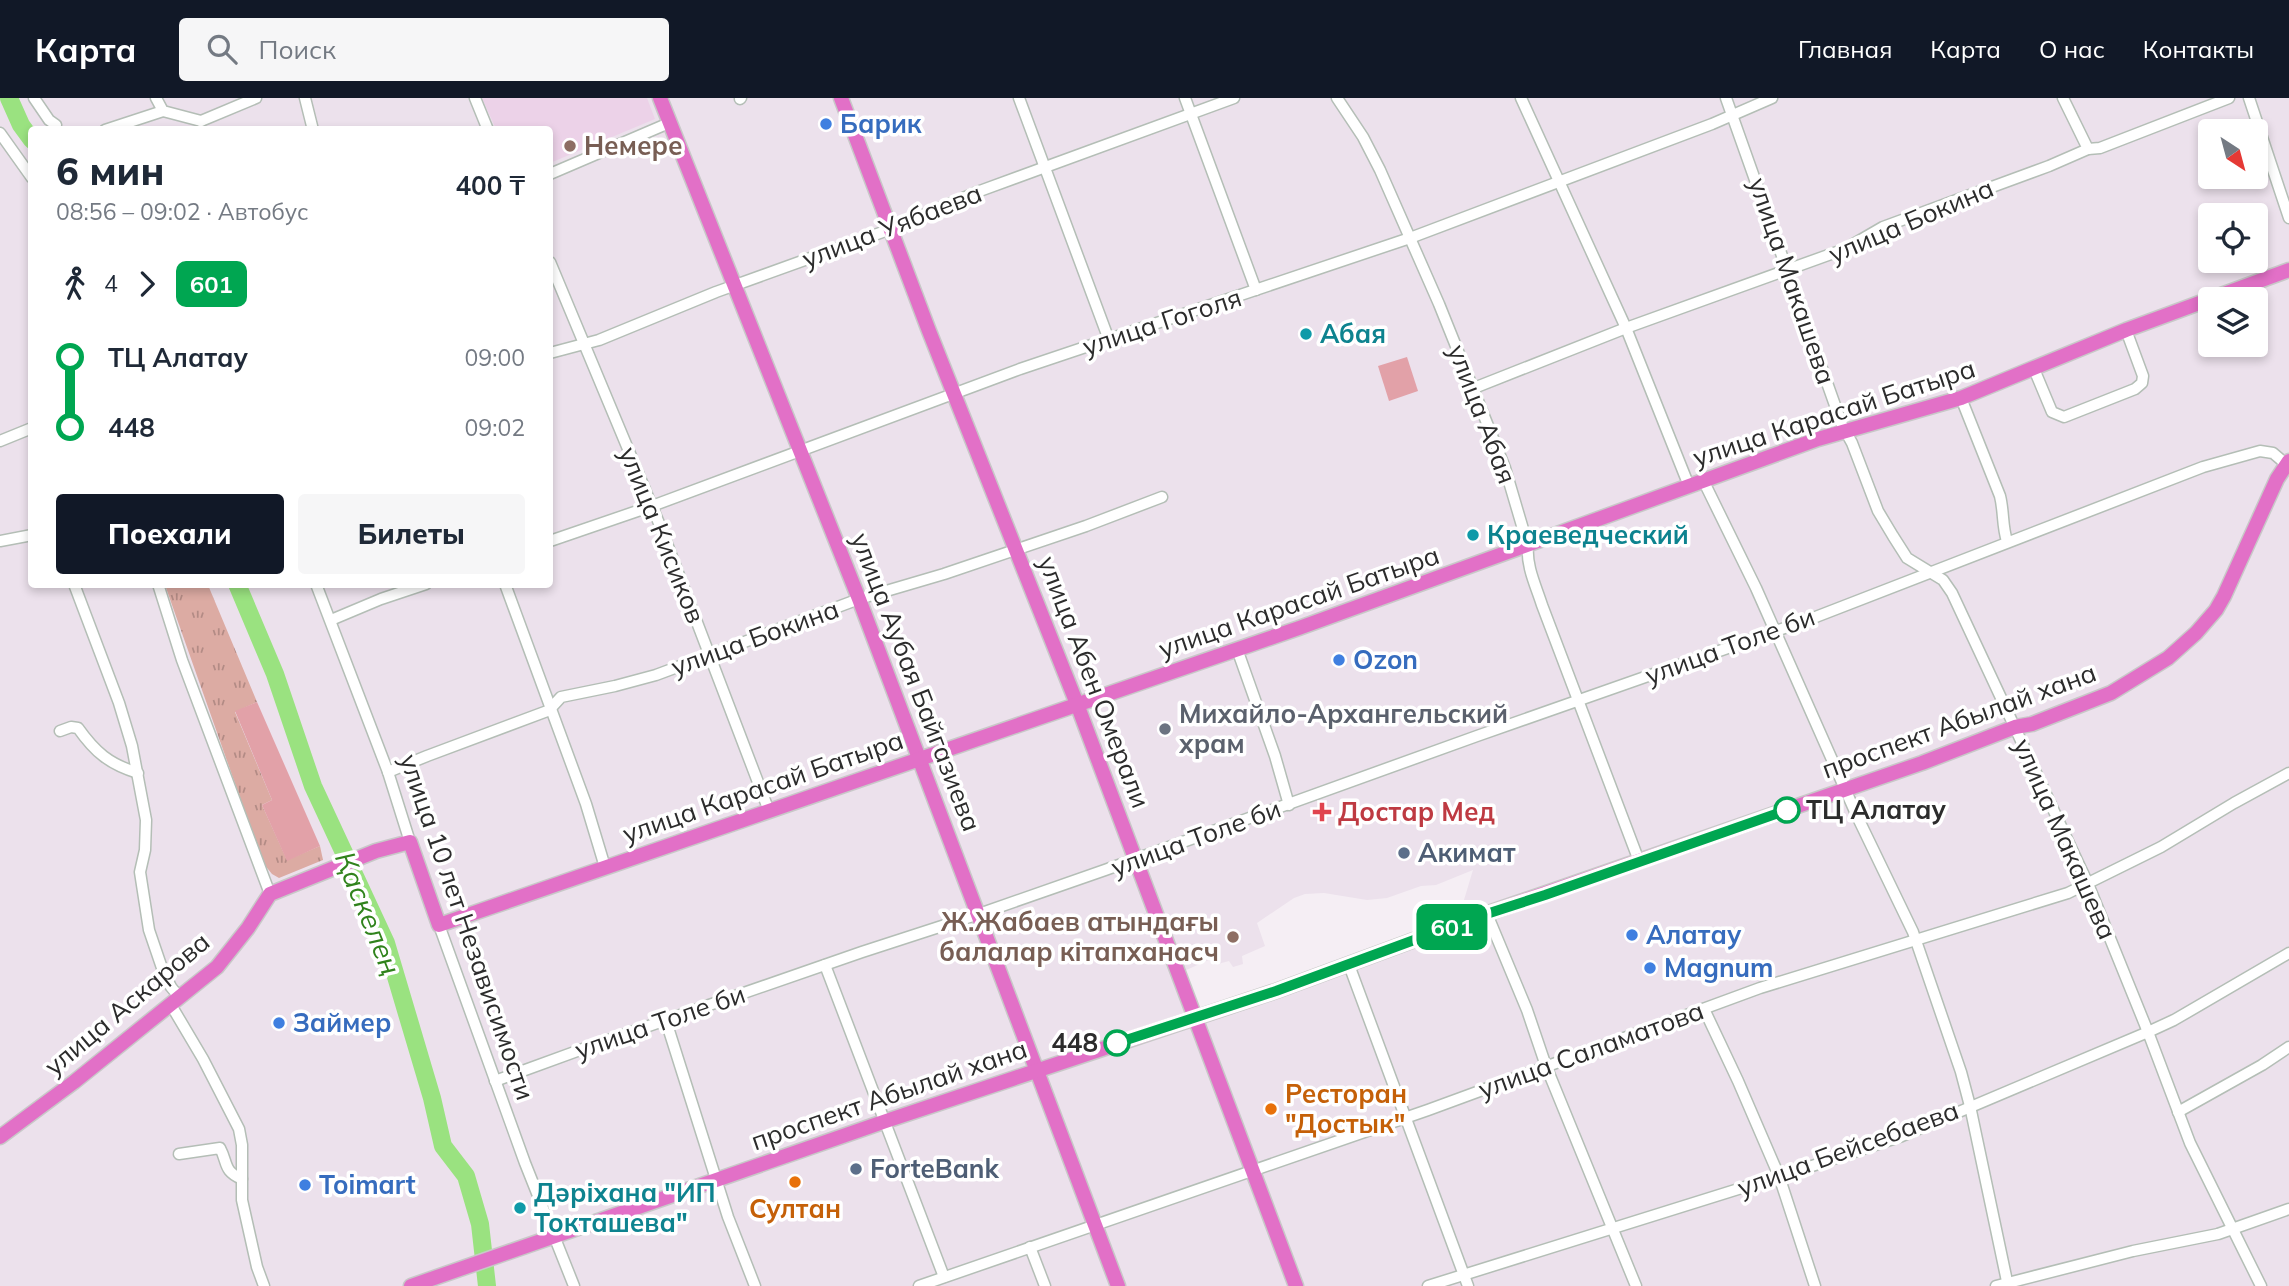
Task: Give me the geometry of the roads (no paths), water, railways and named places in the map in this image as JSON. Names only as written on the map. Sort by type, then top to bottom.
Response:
[{"type":"main road","name":"улица Аубая Байгазиева","points":[[660,98],[859,599],[1118,1286]]},
{"type":"main road","name":"улица Абен Омерали","points":[[841,98],[1137,859],[1194,1019],[1296,1286]]},
{"type":"main road","name":"улица Карасай Батыра","points":[[439,925],[1237,649],[1846,430],[1961,398],[2126,330],[2289,270]]},
{"type":"main road","name":"проспект Абылай хана","points":[[411,1286],[717,1179],[1349,965],[1844,788],[1911,767],[2015,727],[2032,724],[2111,693],[2168,658],[2196,633],[2216,610],[2277,479],[2288,462]]},
{"type":"main road","points":[[270,894],[376,851],[410,842]]},
{"type":"main road","name":"улица 10 лет Независимости","points":[[410,842],[439,925]]},
{"type":"main road","name":"улица Аскарова","points":[[0,1137],[217,967],[248,928],[270,894]]},
{"type":"street","points":[[34,98],[49,120],[56,125]]},
{"type":"street","points":[[156,98],[163,111]]},
{"type":"street","points":[[117,126],[163,111],[203,125],[256,98]]},
{"type":"street","points":[[305,98],[312,126]]},
{"type":"street","points":[[475,98],[486,126]]},
{"type":"street","points":[[1018,98],[1109,340]]},
{"type":"street","points":[[1185,98],[1256,290]]},
{"type":"street","name":"улица Уябаева","points":[[553,352],[584,346],[716,292],[891,229],[977,192],[1234,98]]},
{"type":"street","name":"улица Абая","points":[[1337,98],[1363,136],[1380,170],[1474,388],[1505,468],[1528,546],[1531,572],[1639,861]]},
{"type":"street","points":[[1521,98],[1626,328],[1689,486]]},
{"type":"street","name":"улица Макашева","points":[[1726,98],[1842,425],[1878,511],[1908,558],[1943,580],[1952,593],[2088,884],[2178,1112],[2231,1229],[2261,1286]]},
{"type":"street","name":"улица Гоголя","points":[[553,540],[652,506],[1020,369],[1410,238],[1712,124],[1772,98]]},
{"type":"street","points":[[2063,98],[2088,149]]},
{"type":"street","name":"улица Бокина","points":[[1474,388],[1626,328],[1845,249],[1883,227],[2230,98]]},
{"type":"street","points":[[2249,98],[2289,218]]},
{"type":"street","points":[[553,173],[669,123]]},
{"type":"street","points":[[0,133],[28,172]]},
{"type":"street","name":"улица Кисиков","points":[[553,269],[652,506],[769,811]]},
{"type":"street","points":[[2034,369],[2052,412],[2064,417],[2135,389],[2143,383],[2143,376],[2126,330]]},
{"type":"street","points":[[1961,398],[2000,496],[2004,513],[2003,529],[2007,541]]},
{"type":"street","points":[[0,441],[28,430]]},
{"type":"street","name":"улица Толе би","points":[[495,1082],[591,1046],[1137,859],[1775,631],[2166,480],[2260,451],[2273,453],[2288,462]]},
{"type":"street","points":[[1703,480],[1775,631],[1915,940],[1970,1105],[2003,1285],[2231,1229],[2289,1209]]},
{"type":"street","name":"улица Бокина","points":[[387,772],[550,710],[561,697],[656,675],[859,599],[1017,550],[1162,497]]},
{"type":"street","points":[[0,541],[28,536]]},
{"type":"street","points":[[76,588],[119,704],[138,773],[146,820],[145,850],[140,872],[149,930],[170,988],[239,1129],[242,1145],[242,1200],[246,1225],[264,1286]]},
{"type":"street","points":[[159,588],[182,660],[270,894]]},
{"type":"street","name":"улица 10 лет Независимости","points":[[318,588],[387,772],[410,842]]},
{"type":"street","points":[[331,620],[414,588]]},
{"type":"street","points":[[506,588],[586,804],[606,867]]},
{"type":"street","points":[[1237,649],[1275,756],[1289,805]]},
{"type":"street","points":[[60,731],[71,727],[78,728],[99,754],[122,768],[138,773]]},
{"type":"street","name":"улица Саламатова","points":[[919,1286],[1406,1118],[1792,978],[2068,893],[2161,847],[2289,773]]},
{"type":"street","points":[[1488,914],[1527,1010],[1546,1066],[1636,1286]]},
{"type":"street","name":"улица 10 лет Независимости","points":[[439,925],[495,1082],[574,1286]]},
{"type":"street","name":"улица Бейсебаева","points":[[1428,1286],[1466,1280],[1614,1228],[1902,1136],[2174,1020],[2289,953]]},
{"type":"street","points":[[825,965],[944,1277]]},
{"type":"street","points":[[1349,965],[1466,1280]]},
{"type":"street","points":[[1704,1009],[1779,1176],[1815,1286]]},
{"type":"street","points":[[666,1021],[728,1217],[755,1286]]},
{"type":"street","points":[[2178,1112],[2289,1047]]},
{"type":"street","points":[[179,1154],[220,1148],[227,1169],[232,1175],[242,1179]]},
{"type":"street","points":[[1030,1247],[1045,1286]]},
{"type":"waterway","name":"Қаскелең","points":[[9,98],[28,135]]},
{"type":"waterway","name":"Қаскелең","points":[[239,588],[275,674],[313,786],[386,943],[432,1098],[443,1146],[466,1176],[480,1224],[487,1286]]},
{"type":"place","name":"Барик","points":[[826,124]]},
{"type":"place","name":"Немере","points":[[570,146]]},
{"type":"place","name":"Абая","points":[[1306,334]]},
{"type":"place","name":"Краеведческий","points":[[1473,535]]},
{"type":"place","name":"Ozon","points":[[1339,660]]},
{"type":"place","name":"Михайло-Архангельский храм","points":[[1165,729]]},
{"type":"place","name":"ТЦ Алатау","points":[[1787,810]]},
{"type":"place","name":"Достар Мед","points":[[1322,812]]},
{"type":"place","name":"Акимат","points":[[1404,853]]},
{"type":"place","name":"Алатау","points":[[1632,935]]},
{"type":"place","name":"Ж.Жабаев атындағы балалар кітапханасч","points":[[1233,937]]},
{"type":"place","name":"Magnum","points":[[1650,968]]},
{"type":"place","name":"Займер","points":[[279,1023]]},
{"type":"place","name":"448","points":[[1117,1043]]},
{"type":"place","name":"Ресторан \"Достык\"","points":[[1271,1109]]},
{"type":"place","name":"ForteBank","points":[[856,1169]]},
{"type":"place","name":"Султан","points":[[795,1182]]},
{"type":"place","name":"Toimart","points":[[305,1185]]},
{"type":"place","name":"Дәріхана \"ИП Токташева\"","points":[[520,1208]]}]
